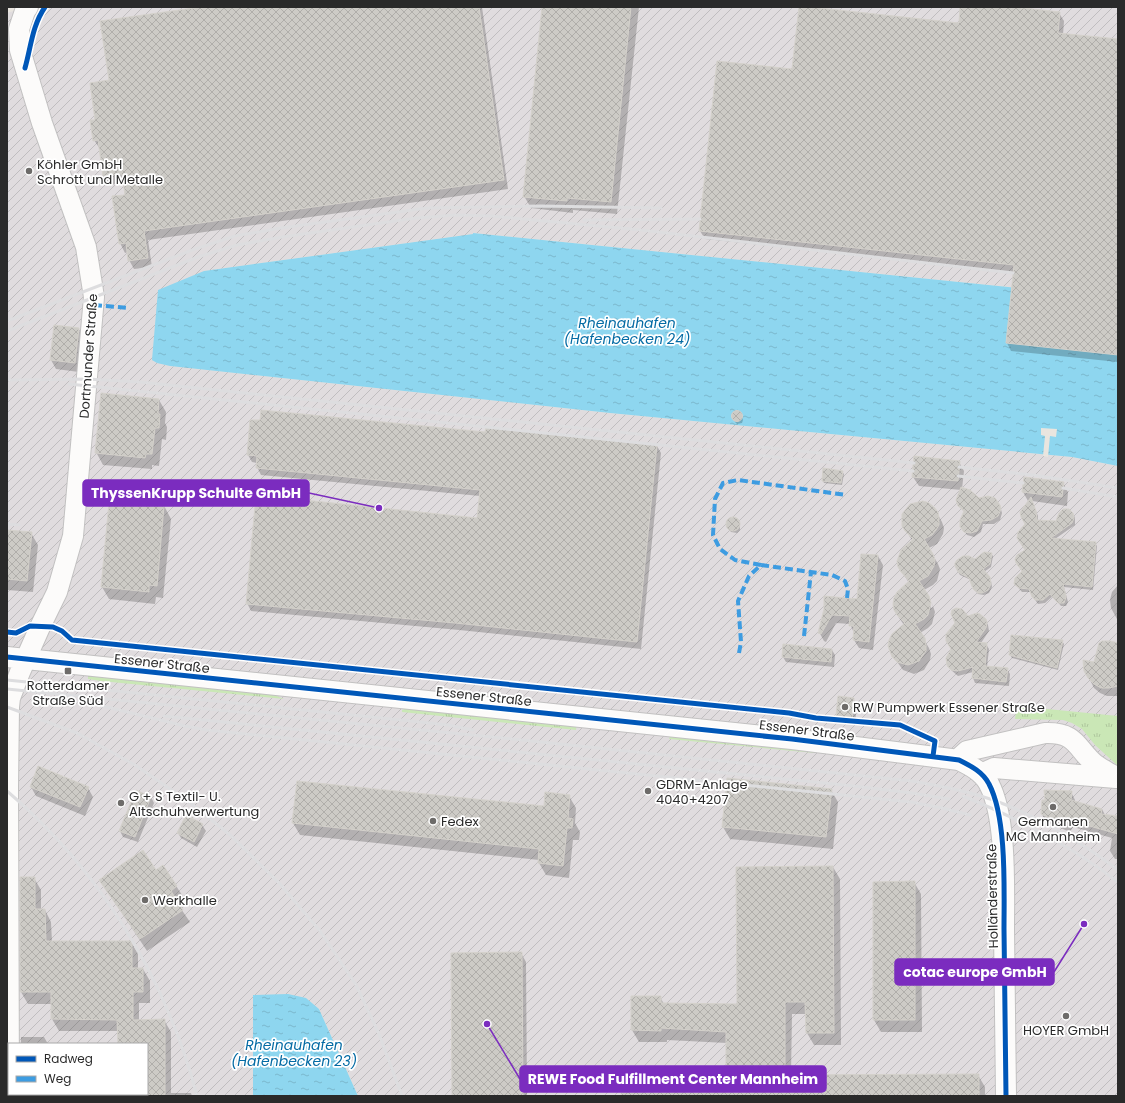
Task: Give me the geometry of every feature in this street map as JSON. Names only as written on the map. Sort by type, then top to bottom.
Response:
[{"type":"street","name":"Dortmunder Straße","points":[[8,1096],[8,745],[10,686],[16,658],[57,592],[73,536],[94,297],[86,248],[42,123],[13,28],[28,7]]},
{"type":"street","name":"Essener Straße","points":[[16,658],[792,739],[958,760]]},
{"type":"street","points":[[958,760],[967,751],[1046,733],[1057,733],[1067,736],[1077,743],[1096,765],[1118,778]]},
{"type":"street","points":[[1059,774],[1069,764],[1072,751],[1067,736]]},
{"type":"street","name":"Holländerstraße","points":[[958,760],[976,769],[989,783],[994,796],[1002,838],[1004,885],[1006,1096]]},
{"type":"street","points":[[981,774],[994,768],[1118,778]]},
{"type":"shaded area","points":[[27,7],[1118,8],[1118,298],[473,233],[204,271],[170,366],[610,413],[1072,457],[1118,466],[1118,1096],[358,1096],[319,1009],[253,995],[253,1096],[7,1096],[7,13]]},
{"type":"green space","points":[[88,673],[272,694],[284,699],[101,681],[88,679]]},
{"type":"green space","points":[[1017,706],[1118,716],[1118,766],[1095,745],[1082,729],[1072,723],[1063,720],[1015,719]]},
{"type":"green space","points":[[410,707],[577,724],[576,730],[402,712],[402,710]]},
{"type":"green space","points":[[670,736],[684,736],[815,753],[669,739]]},
{"type":"water","name":"Rheinauhafen (Hafenbecken 24)","points":[[473,233],[1118,298],[1118,466],[1072,457],[610,413],[170,366],[157,363],[152,360],[158,290],[204,271]]},
{"type":"water","name":"Rheinauhafen (Hafenbecken 23)","points":[[288,994],[306,998],[319,1009],[358,1096],[253,1096],[253,995]]},
{"type":"pier","points":[[1041,428],[1057,429],[1056,437],[1050,436],[1048,457],[1043,456],[1045,436],[1041,435]]},
{"type":"building","points":[[201,7],[479,7],[504,180],[144,231],[148,258],[128,261],[126,243],[119,244],[112,196],[125,195],[122,174],[103,176],[98,140],[93,141],[90,120],[95,120],[90,83],[109,80],[100,21]]},
{"type":"building","points":[[542,7],[631,7],[611,202],[567,198],[567,201],[523,197]]},
{"type":"building","points":[[799,7],[959,23],[960,7],[1015,7],[1060,12],[1058,33],[1118,39],[1118,355],[1006,343],[1014,265],[699,231],[717,61],[792,69]]},
{"type":"building","points":[[54,325],[79,328],[75,363],[50,360]]},
{"type":"building","points":[[101,393],[159,399],[159,428],[155,428],[152,454],[146,454],[145,458],[95,453]]},
{"type":"building","points":[[261,410],[485,432],[486,427],[657,445],[637,642],[455,623],[246,604],[256,495],[477,518],[480,490],[256,468],[257,456],[247,455],[250,420],[260,420]]},
{"type":"building","points":[[737,410],[741,412],[743,416],[741,420],[737,422],[733,420],[731,416],[733,412]]},
{"type":"building","points":[[914,456],[960,461],[958,481],[912,477]]},
{"type":"building","points":[[823,468],[843,471],[841,483],[822,481]]},
{"type":"building","points":[[1024,477],[1064,482],[1062,497],[1022,492]]},
{"type":"building","points":[[961,487],[970,490],[979,498],[988,496],[995,498],[1001,509],[998,516],[991,520],[982,521],[977,531],[971,533],[964,532],[960,527],[960,520],[964,511],[958,506],[956,500]]},
{"type":"building","points":[[110,492],[161,497],[160,506],[164,506],[157,586],[149,585],[149,592],[101,587]]},
{"type":"building","points":[[1031,497],[1036,511],[1037,520],[1056,521],[1059,513],[1063,509],[1069,509],[1073,513],[1074,518],[1072,523],[1051,538],[1096,542],[1092,587],[1063,584],[1066,597],[1064,603],[1058,603],[1050,594],[1043,600],[1035,600],[1029,589],[1019,588],[1014,584],[1015,578],[1022,571],[1015,559],[1017,555],[1025,550],[1017,538],[1018,532],[1025,524],[1020,512]]},
{"type":"building","points":[[923,501],[929,503],[938,512],[939,525],[932,535],[924,539],[935,560],[934,566],[928,576],[919,581],[929,596],[931,603],[928,615],[915,624],[925,638],[926,651],[919,661],[908,665],[897,662],[892,657],[888,646],[892,634],[905,623],[897,615],[893,604],[897,592],[909,581],[898,567],[897,561],[901,550],[913,539],[902,526],[902,514],[910,504]]},
{"type":"building","points":[[733,517],[738,519],[740,524],[738,529],[733,531],[728,529],[726,524],[728,519]]},
{"type":"building","points":[[7,530],[32,532],[27,581],[7,579]]},
{"type":"building","points":[[984,552],[992,553],[990,564],[983,569],[990,577],[991,584],[988,590],[978,593],[973,589],[969,578],[958,572],[955,563],[963,556],[969,556],[975,559]]},
{"type":"building","points":[[861,554],[878,555],[869,642],[853,640],[854,626],[849,626],[850,616],[832,615],[821,634],[818,633],[824,609],[824,596],[857,599]]},
{"type":"building","points":[[956,608],[962,609],[968,616],[977,613],[986,619],[986,628],[976,642],[987,643],[985,666],[1008,668],[1006,682],[972,678],[973,667],[958,671],[951,670],[948,667],[946,658],[951,649],[946,641],[946,634],[955,623],[951,614],[952,610]]},
{"type":"building","points":[[1011,635],[1063,640],[1057,668],[1009,655]]},
{"type":"building","points":[[1102,641],[1118,643],[1118,686],[1101,688],[1088,678],[1084,671],[1083,660],[1094,662],[1099,643]]},
{"type":"building","points":[[783,644],[832,649],[831,662],[782,657]]},
{"type":"building","name":"RW Pumpwerk Essener Straße","points":[[838,696],[854,698],[852,719],[836,717]]},
{"type":"building","points":[[38,766],[89,787],[80,807],[30,787]]},
{"type":"building","points":[[727,778],[832,789],[826,837],[722,827]]},
{"type":"building","name":"Fedex","points":[[297,781],[544,806],[545,792],[570,795],[568,818],[573,819],[572,828],[567,828],[563,866],[538,863],[539,849],[292,823]]},
{"type":"building","points":[[136,790],[151,797],[135,837],[119,831]]},
{"type":"building","points":[[1044,790],[1072,791],[1071,800],[1102,809],[1101,814],[1118,816],[1118,834],[1068,820],[1066,825],[1041,814],[1042,800],[1045,800]]},
{"type":"building","points":[[186,815],[203,824],[194,842],[177,833]]},
{"type":"building","name":"Werkhalle","points":[[143,850],[156,870],[163,865],[177,886],[171,891],[183,910],[140,939],[99,880]]},
{"type":"building","points":[[833,866],[834,1033],[806,1033],[805,1002],[785,1002],[785,1075],[979,1074],[979,1096],[621,1096],[621,1071],[726,1071],[726,1032],[661,1028],[661,1031],[631,1030],[631,996],[661,996],[661,1003],[737,1004],[736,867]]},
{"type":"building","points":[[20,877],[35,877],[35,909],[45,909],[46,941],[132,941],[132,968],[143,968],[143,992],[133,992],[133,1020],[165,1019],[165,1096],[147,1096],[148,1043],[118,1043],[117,1020],[51,1019],[51,992],[20,992]]},
{"type":"building","points":[[915,881],[915,1020],[873,1020],[873,882]]},
{"type":"building","points":[[522,952],[523,1096],[452,1096],[451,953]]},
{"type":"railway","points":[[7,321],[195,249],[235,236],[281,228],[427,208],[541,206],[661,208]]},
{"type":"railway","points":[[7,331],[198,257],[237,245],[416,218],[456,215],[492,216],[641,230],[1013,273]]},
{"type":"railway","points":[[584,220],[700,219]]},
{"type":"railway","points":[[7,380],[87,379],[140,382],[914,463]]},
{"type":"railway","points":[[69,384],[913,471]]},
{"type":"railway","points":[[959,467],[1033,475],[1118,488]]},
{"type":"railway","points":[[958,476],[1023,483]]},
{"type":"railway","points":[[1063,488],[1118,497]]},
{"type":"railway","points":[[7,524],[19,525]]},
{"type":"railway","points":[[7,680],[448,725],[473,730]]},
{"type":"railway","points":[[7,689],[522,740],[912,781],[975,794],[1012,807],[1044,822],[1118,870]]},
{"type":"railway","points":[[82,701],[207,730],[911,802],[970,815]]},
{"type":"railway","points":[[7,707],[77,733],[135,765],[189,802],[229,834],[280,884],[320,931],[356,985],[379,1034],[402,1096]]},
{"type":"railway","points":[[164,716],[854,786],[949,799]]},
{"type":"railway","points":[[7,791],[41,822],[72,855],[100,891],[125,929],[148,968],[167,1010],[184,1052],[197,1096]]},
{"type":"railway","points":[[963,796],[1005,814],[1044,834],[1081,856],[1118,882]]},
{"type":"marked path","points":[[94,305],[128,308]]},
{"type":"marked path","points":[[761,565],[735,560],[720,549],[713,535],[715,499],[723,483],[738,480],[846,495]]},
{"type":"marked path","points":[[739,653],[741,642],[738,601],[749,576],[761,565],[832,575],[845,581],[848,589],[847,598]]},
{"type":"marked path","points":[[804,636],[811,572]]},
{"type":"cycle path","points":[[25,68],[37,22],[45,7]]},
{"type":"cycle path","points":[[7,632],[16,633],[30,626],[53,627],[62,631],[72,640],[789,713],[816,718],[900,725],[935,741],[933,756]]},
{"type":"cycle path","points":[[7,657],[792,739],[959,760],[980,773],[989,784],[995,798],[1002,835],[1004,875],[1006,1096]]},
{"type":"place","name":"Köhler GmbH Schrott und Metalle","points":[[29,171]]},
{"type":"place","name":"ThyssenKrupp Schulte GmbH","points":[[379,508]]},
{"type":"place","name":"Rotterdamer Straße Süd","points":[[68,671]]},
{"type":"place","name":"RW Pumpwerk Essener Straße","points":[[845,707]]},
{"type":"place","name":"GDRM-Anlage 4040+4207","points":[[648,791]]},
{"type":"place","name":"G + S Textil- U. Altschuhverwertung","points":[[121,803]]},
{"type":"place","name":"Germanen MC Mannheim","points":[[1053,807]]},
{"type":"place","name":"Fedex","points":[[433,821]]},
{"type":"place","name":"Werkhalle","points":[[145,900]]},
{"type":"place","name":"cotac europe GmbH","points":[[1084,924]]},
{"type":"place","name":"HOYER GmbH","points":[[1066,1016]]},
{"type":"place","name":"REWE Food Fulfillment Center Mannheim","points":[[487,1024]]}]
